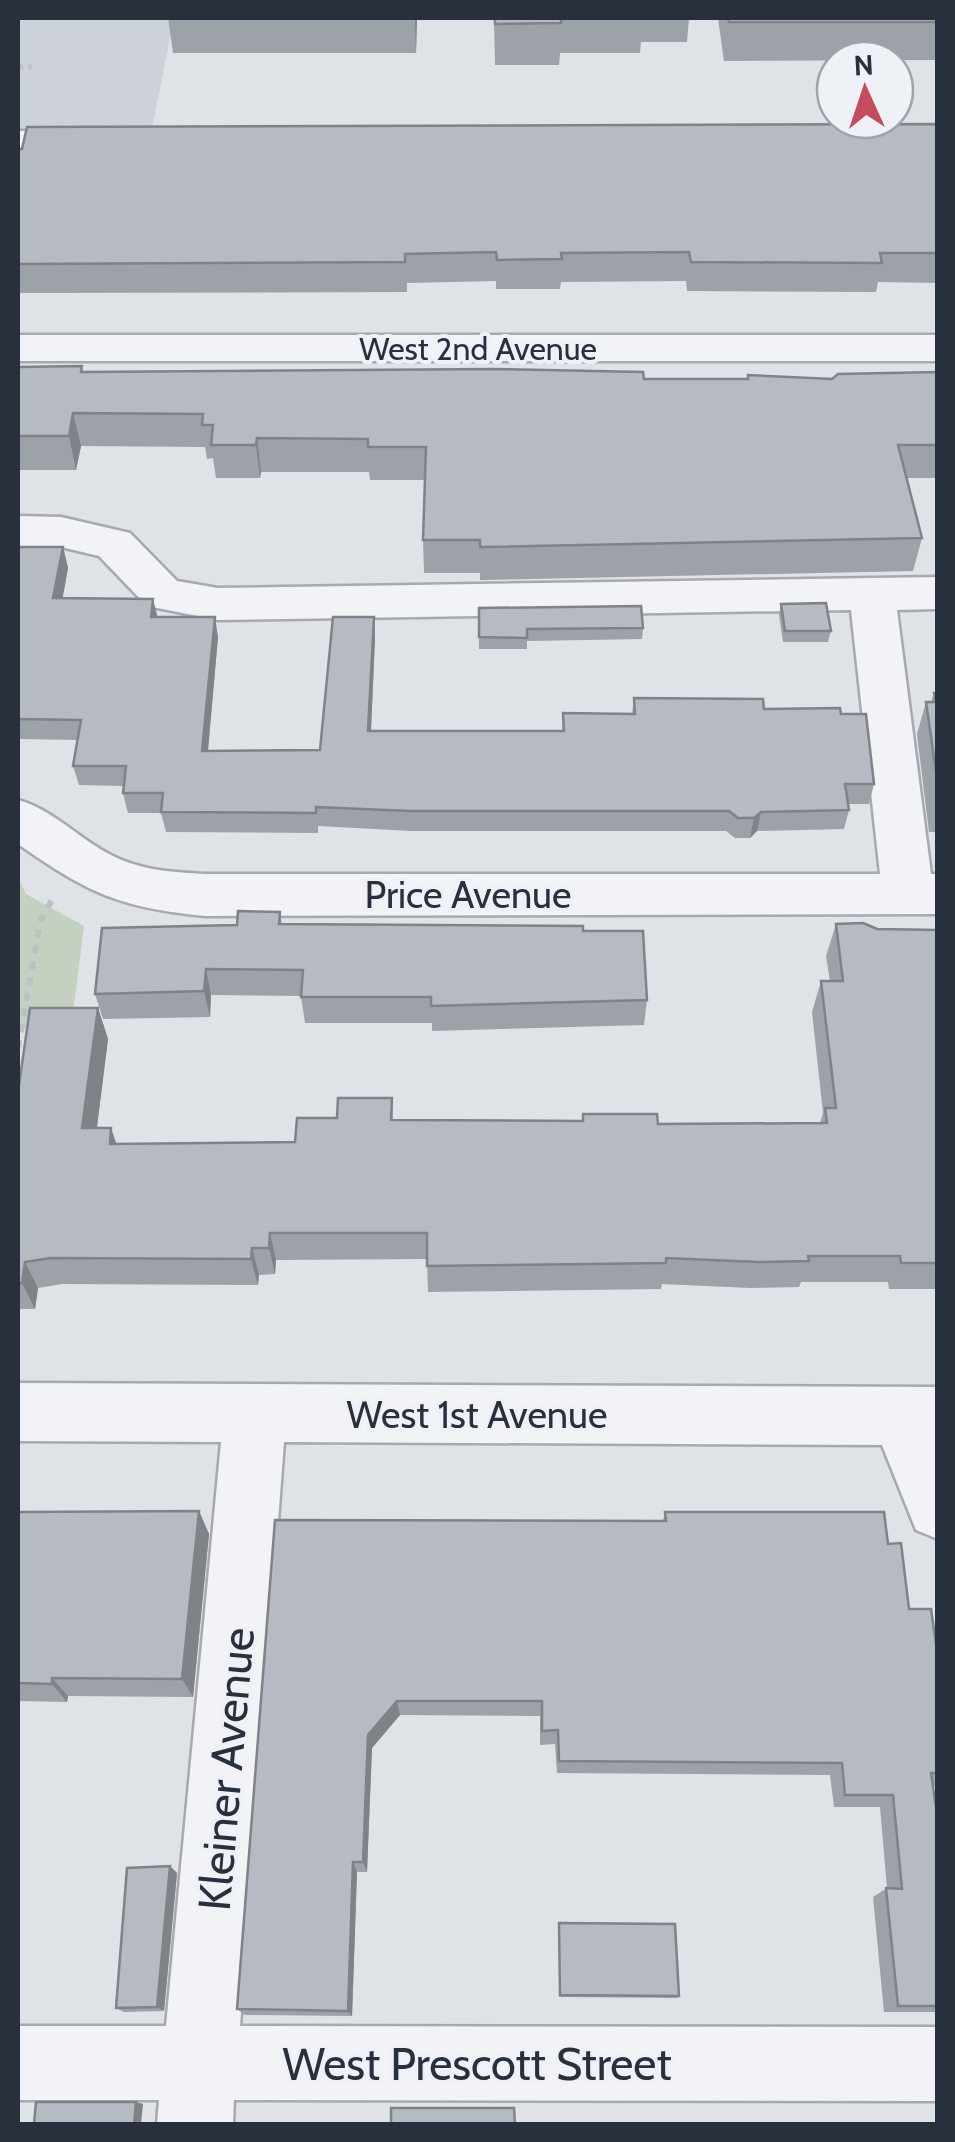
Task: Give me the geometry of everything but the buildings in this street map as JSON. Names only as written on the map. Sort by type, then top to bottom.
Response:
[{"type":"street","points":[[18,142],[144,141]]},
{"type":"street","name":"West 2nd Avenue","points":[[18,348],[938,348]]},
{"type":"street","points":[[18,531],[61,532],[114,544],[162,595],[218,604],[938,593]]},
{"type":"street","points":[[872,593],[923,894]]},
{"type":"street","name":"Price Avenue","points":[[18,819],[94,870],[146,890],[206,895],[923,894]]},
{"type":"street","name":"West 1st Avenue","points":[[18,1412],[920,1416]]},
{"type":"street","name":"Kleiner Avenue","points":[[198,2094],[255,1414]]},
{"type":"street","points":[[920,1416],[938,1508]]},
{"type":"street","name":"West Prescott Street","points":[[18,2062],[198,2094],[938,2064]]},
{"type":"path","points":[[18,67],[32,67]]},
{"type":"path","points":[[18,1048],[40,922],[58,890]]},
{"type":"shaded area","points":[[18,18],[174,18],[150,138],[18,177]]},
{"type":"green space","points":[[18,878],[26,894],[84,926],[71,1029],[18,1028]]}]
